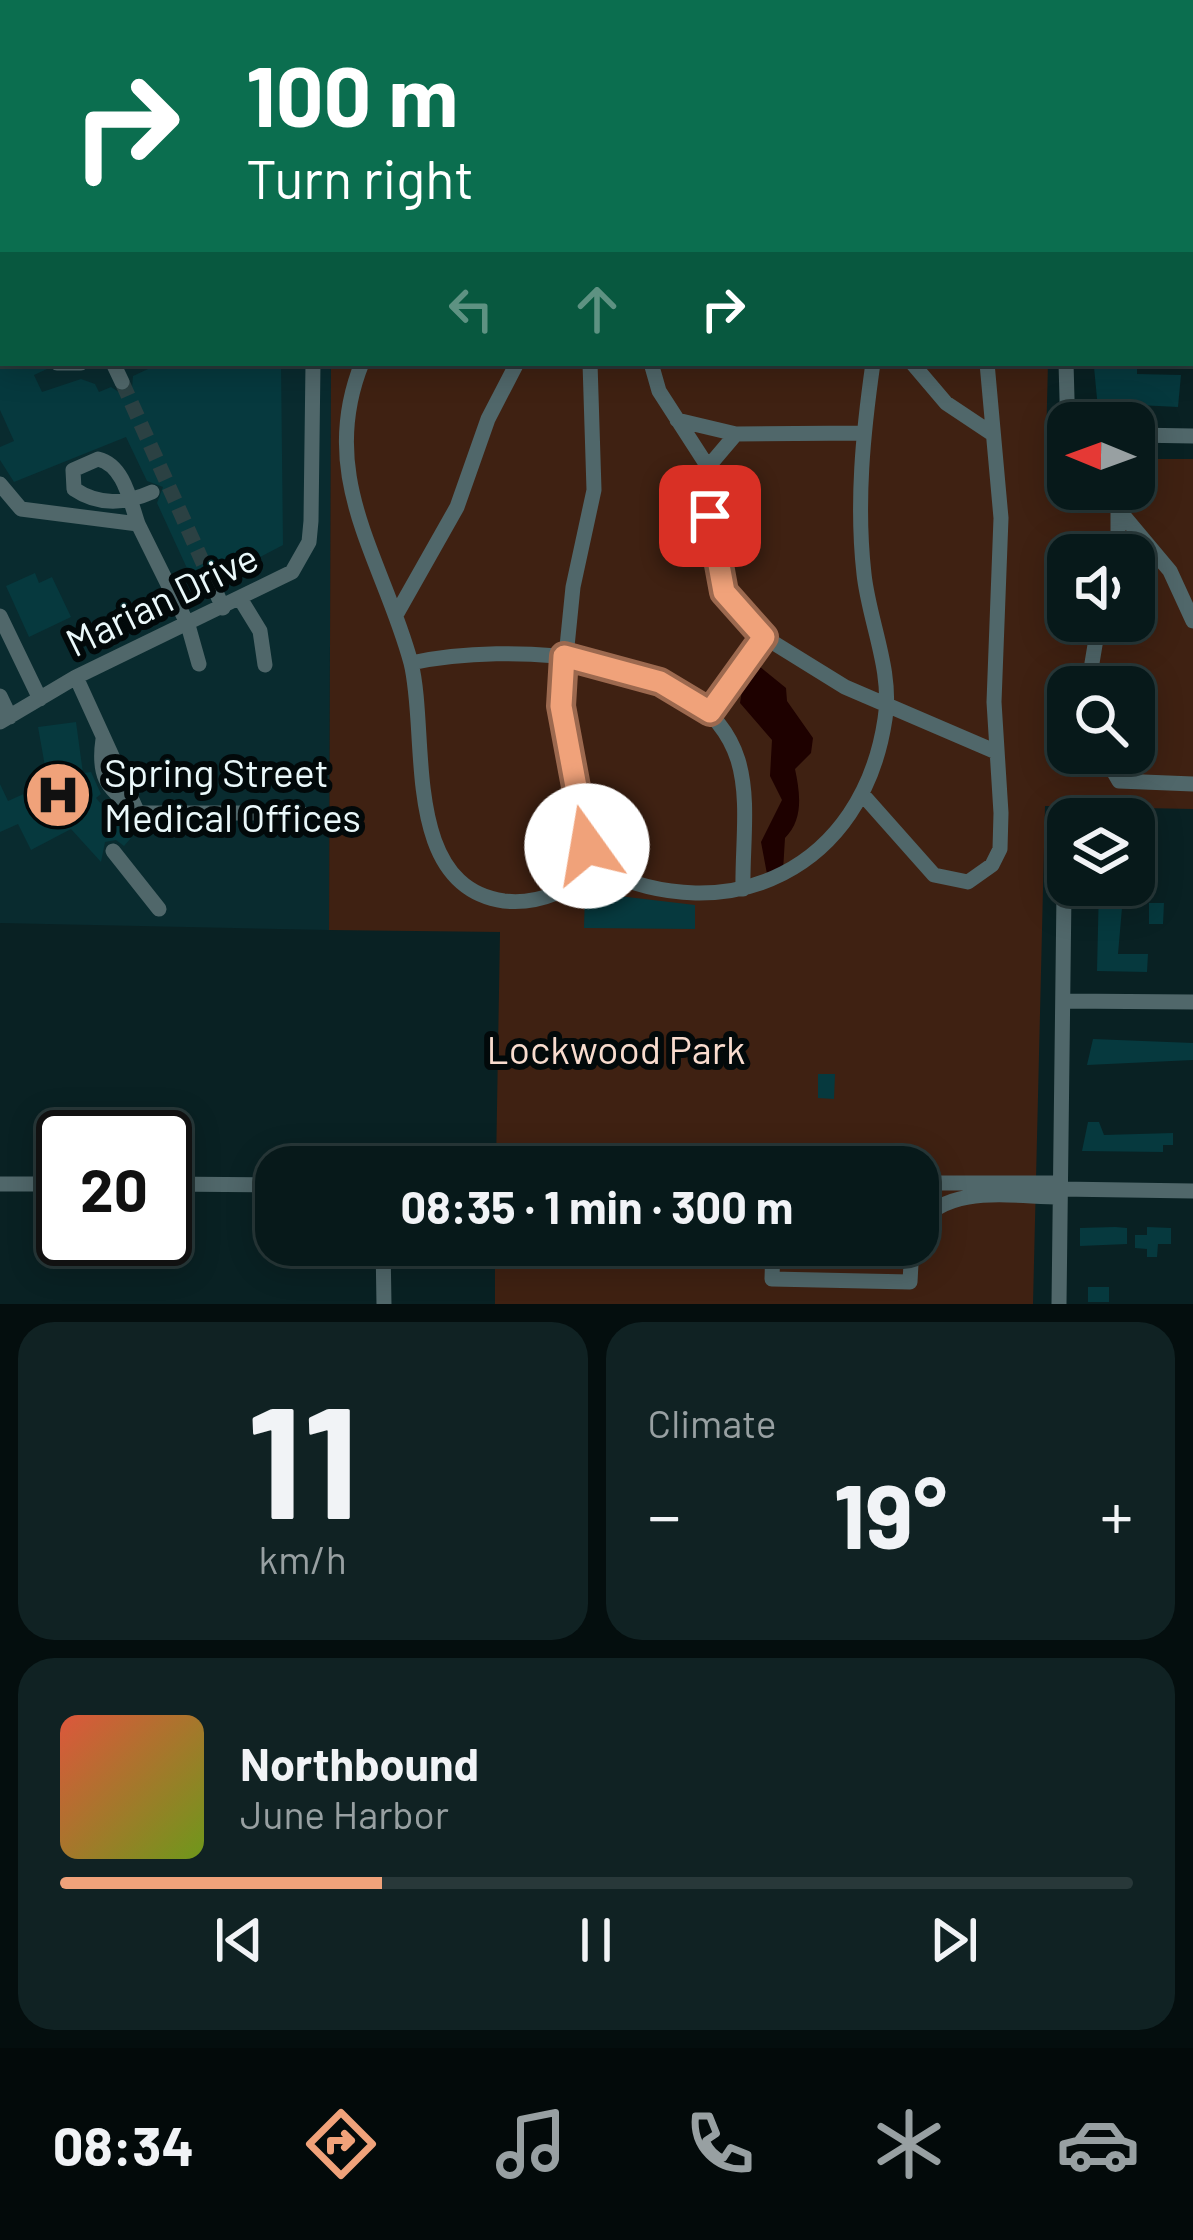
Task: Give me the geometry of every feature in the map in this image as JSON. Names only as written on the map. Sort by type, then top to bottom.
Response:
[{"type":"street","points":[[114,366],[122,382]]},
{"type":"street","name":"Marian Drive","points":[[5,719],[76,677],[292,572],[309,542],[313,366]]},
{"type":"street","points":[[361,366],[347,442],[350,487],[372,568],[396,615],[411,663],[430,823],[458,878],[492,899],[517,902],[563,891],[597,868],[694,893],[743,889],[794,871],[820,850],[863,795],[886,707],[860,536],[863,434],[873,366]]},
{"type":"street","points":[[396,615],[458,506],[488,419],[515,366]]},
{"type":"street","points":[[590,366],[594,490],[564,656],[561,706],[569,760],[597,868]]},
{"type":"street","points":[[652,366],[659,391],[708,467],[714,556],[724,592],[764,637],[886,707],[903,709],[994,751]]},
{"type":"street","points":[[915,366],[946,403],[991,433]]},
{"type":"street","points":[[863,795],[934,875],[968,882],[982,877],[1000,849],[994,751],[1001,518],[987,366]]},
{"type":"street","points":[[1066,366],[1067,402]]},
{"type":"street","points":[[677,420],[736,434],[863,434]]},
{"type":"street","points":[[708,467],[736,434]]},
{"type":"street","points":[[1155,435],[1193,436]]},
{"type":"street","points":[[0,484],[21,509],[138,524]]},
{"type":"street","points":[[152,492],[130,502],[188,625],[199,664]]},
{"type":"street","points":[[1119,510],[1163,561],[1193,620]]},
{"type":"street","points":[[212,583],[224,608]]},
{"type":"street","points":[[241,600],[260,631],[265,665]]},
{"type":"street","points":[[0,616],[40,699]]},
{"type":"street","points":[[710,712],[764,637]]},
{"type":"street","points":[[411,663],[497,651],[564,656],[660,682],[710,712],[738,758],[743,889]]},
{"type":"street","points":[[0,662],[18,653]]},
{"type":"street","points":[[76,677],[138,813],[301,813]]},
{"type":"street","points":[[0,696],[5,719]]},
{"type":"street","points":[[1115,774],[1119,781],[1193,784]]},
{"type":"street","points":[[113,851],[159,909]]},
{"type":"street","points":[[1059,1304],[1064,906]]},
{"type":"street","points":[[1063,1001],[1193,1002]]},
{"type":"street","points":[[0,1184],[36,1184]]},
{"type":"street","points":[[192,1184],[255,1185]]},
{"type":"street","points":[[939,1184],[1193,1191]]},
{"type":"street","points":[[939,1205],[950,1199],[1060,1190]]},
{"type":"street","points":[[383,1266],[384,1304]]},
{"type":"street","points":[[772,1266],[772,1279],[910,1282]]},
{"type":"street","points":[[909,1304],[911,1266]]},
{"type":"shaded area","points":[[0,366],[331,366],[329,930],[0,923]]},
{"type":"shaded area","points":[[759,666],[786,688],[787,701],[813,738],[811,753],[795,769],[799,805],[785,838],[783,871],[767,874],[761,842],[782,800],[770,776],[772,740],[740,703],[743,684]]},
{"type":"green space","name":"Lockwood Park","points":[[331,366],[1048,366],[1047,510],[1155,510],[1155,459],[1193,459],[1193,809],[1155,808],[1155,798],[1047,798],[1045,806],[1033,1304],[495,1304],[495,1266],[939,1266],[939,1146],[496,1146],[500,932],[329,930]]},
{"type":"building","points":[[0,366],[46,366],[34,375],[42,392],[81,379],[95,384],[99,392],[111,387],[122,394],[132,388],[133,376],[155,366],[281,366],[283,545],[222,577],[206,573],[197,590],[157,503],[163,487],[147,481],[126,437],[14,482],[0,460],[0,447],[14,441],[0,410]]},
{"type":"building","points":[[1137,366],[1137,374],[1181,375],[1178,407],[1097,402],[1094,367]]},
{"type":"building","points":[[35,573],[39,583],[52,577],[71,617],[29,637],[6,586]]},
{"type":"building","name":"Spring Street Medical Offices","points":[[76,722],[83,773],[91,772],[101,794],[96,798],[131,838],[124,846],[116,840],[105,842],[101,862],[71,829],[31,850],[18,824],[0,832],[0,784],[8,801],[48,783],[38,727]]},
{"type":"building","points":[[585,892],[695,905],[695,929],[584,928]]},
{"type":"building","points":[[1164,903],[1163,924],[1149,924],[1149,906]]},
{"type":"building","points":[[1099,906],[1122,906],[1118,954],[1148,954],[1147,972],[1097,971]]},
{"type":"building","points":[[1093,1039],[1193,1043],[1193,1060],[1087,1065]]},
{"type":"building","points":[[818,1074],[835,1074],[834,1099],[818,1098]]},
{"type":"building","points":[[1088,1122],[1099,1122],[1104,1135],[1173,1133],[1173,1145],[1163,1145],[1163,1152],[1082,1151]]},
{"type":"building","points":[[1147,1227],[1171,1228],[1171,1244],[1158,1244],[1157,1257],[1147,1257],[1147,1249],[1135,1248],[1135,1235],[1147,1235]]},
{"type":"building","points":[[1080,1228],[1127,1228],[1127,1244],[1080,1246]]},
{"type":"building","points":[[1088,1287],[1109,1287],[1109,1302],[1088,1302]]},
{"type":"tunnel","points":[[122,382],[212,583]]},
{"type":"place","name":"Spring Street Medical Offices","points":[[58,795]]},
{"type":"route","points":[[587,846],[561,706],[564,656],[660,682],[710,712],[764,637],[724,592],[710,516]]}]
